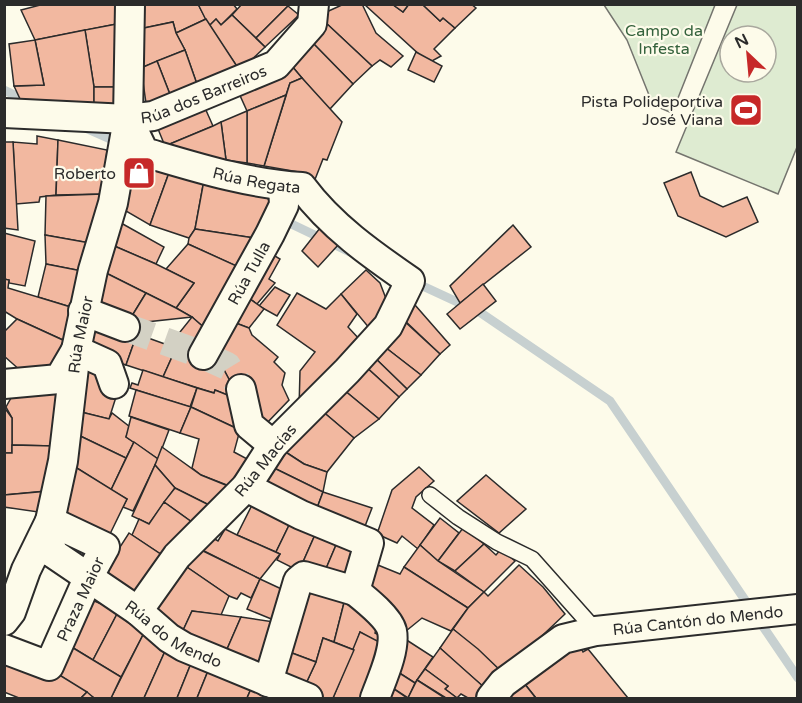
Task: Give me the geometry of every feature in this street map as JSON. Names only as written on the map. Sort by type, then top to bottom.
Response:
[{"type":"street","name":"Rúa Maior","points":[[51,552],[50,521],[63,461],[76,350],[83,311],[113,202],[128,119],[130,4]]},
{"type":"street","name":"Rúa dos Barreiros","points":[[4,112],[128,119],[153,116],[276,65],[312,24],[314,4]]},
{"type":"street","name":"Rúa Regata","points":[[128,119],[144,152],[209,171],[283,186],[302,187],[327,216],[362,246],[410,281]]},
{"type":"street","name":"Rúa Tulla","points":[[203,355],[284,205],[283,186]]},
{"type":"street","name":"Rúa Macías","points":[[138,610],[177,556],[246,487],[273,445],[388,326],[410,281]]},
{"type":"street","points":[[83,311],[125,327]]},
{"type":"street","points":[[4,384],[59,379],[76,350],[107,364],[114,384]]},
{"type":"street","points":[[242,389],[249,425],[273,445]]},
{"type":"street","points":[[246,487],[301,515],[369,543],[354,591]]},
{"type":"street","points":[[4,621],[11,612],[26,570],[50,521]]},
{"type":"street","name":"Praza Maior","points":[[4,649],[49,666],[89,576],[105,547],[50,521]]},
{"type":"street","points":[[4,627],[12,619],[51,552]]},
{"type":"street","name":"Rúa do Mendo","points":[[51,552],[138,610],[169,638],[184,647],[308,699]]},
{"type":"street","points":[[268,682],[298,582],[304,576],[354,591],[371,604],[392,629],[393,646],[375,699]]},
{"type":"street","name":"Rúa Cantón do Mendo","points":[[491,699],[503,684],[563,639],[596,631],[798,609]]},
{"type":"lane","name":"Rúa Cantón do Mendo","points":[[430,495],[458,517],[497,542],[532,559],[596,631]]},
{"type":"green space","name":"Campo da Infesta","points":[[604,5],[715,5],[672,113],[653,105],[627,40]]},
{"type":"green space","name":"Pista Polideportiva José Viana","points":[[737,5],[797,5],[797,147],[778,194],[676,152],[718,51],[718,84],[778,84],[778,24],[729,24]]},
{"type":"building","points":[[44,4],[120,4],[122,23],[35,40],[21,10]]},
{"type":"building","points":[[141,4],[198,4],[206,19],[176,33],[173,22],[139,29]]},
{"type":"building","points":[[198,4],[233,4],[237,9],[221,25],[216,19],[209,26]]},
{"type":"building","points":[[242,4],[287,4],[288,6],[256,38],[232,15]]},
{"type":"building","points":[[344,4],[362,4],[376,33],[403,56],[391,67],[380,60],[372,66],[325,22],[322,14]]},
{"type":"building","points":[[364,4],[392,4],[403,12],[409,4],[422,4],[440,21],[443,18],[455,28],[434,49],[441,56],[432,61],[421,56]]},
{"type":"building","points":[[392,4],[409,4],[403,12]]},
{"type":"building","points":[[422,4],[471,4],[476,8],[455,28],[443,18],[440,21]]},
{"type":"building","points":[[288,6],[299,15],[265,47],[256,38]]},
{"type":"building","points":[[232,15],[265,47],[240,71],[209,26],[216,19],[221,25]]},
{"type":"building","points":[[206,19],[240,71],[198,87],[185,50],[176,33]]},
{"type":"building","points":[[173,22],[185,50],[141,68],[139,29]]},
{"type":"building","points":[[325,22],[372,66],[353,84],[308,38]]},
{"type":"building","points":[[122,23],[119,87],[94,87],[85,30]]},
{"type":"building","points":[[85,30],[94,87],[94,104],[21,101],[14,86],[44,85],[35,40]]},
{"type":"building","points":[[308,38],[353,84],[329,110],[291,65]]},
{"type":"building","points":[[35,40],[44,85],[14,86],[9,44]]},
{"type":"building","points":[[185,50],[198,87],[171,97],[157,61]]},
{"type":"building","points":[[416,52],[442,66],[434,82],[408,70]]},
{"type":"building","points":[[157,61],[171,97],[139,106],[146,103],[141,68]]},
{"type":"building","points":[[291,65],[302,78],[290,83],[286,95],[247,111],[238,91]]},
{"type":"building","points":[[302,78],[342,122],[327,160],[323,159],[314,182],[304,173],[264,166],[290,83]]},
{"type":"building","points":[[94,87],[119,87],[117,105],[94,104]]},
{"type":"building","points":[[286,95],[264,166],[247,163],[247,111]]},
{"type":"building","points":[[205,108],[213,126],[165,146],[158,129]]},
{"type":"building","points":[[247,111],[247,163],[226,160],[221,122]]},
{"type":"building","points":[[221,122],[226,160],[165,146],[213,126]]},
{"type":"building","points":[[37,136],[58,140],[56,195],[40,197],[39,202],[16,204],[13,142],[37,144]]},
{"type":"building","points":[[58,140],[107,150],[103,194],[56,195]]},
{"type":"building","points":[[4,142],[13,142],[18,230],[4,228]]},
{"type":"building","points":[[137,162],[170,170],[150,225],[119,207]]},
{"type":"building","points":[[170,170],[204,180],[195,229],[189,238],[150,225]]},
{"type":"building","points":[[691,172],[700,196],[723,207],[747,197],[758,222],[726,237],[678,216],[664,183]]},
{"type":"building","points":[[204,180],[267,196],[270,203],[261,239],[195,229]]},
{"type":"building","points":[[103,194],[90,243],[45,235],[46,196]]},
{"type":"building","points":[[121,223],[164,247],[156,264],[112,245]]},
{"type":"building","points":[[513,225],[531,247],[460,303],[450,286]]},
{"type":"building","points":[[320,228],[339,244],[318,267],[302,251]]},
{"type":"building","points":[[195,229],[261,239],[245,270],[188,244]]},
{"type":"building","points":[[4,233],[35,241],[25,286],[9,283],[9,280],[4,279]]},
{"type":"building","points":[[45,235],[90,243],[87,272],[46,264]]},
{"type":"building","points":[[188,244],[241,268],[208,331],[192,317],[176,308],[194,283],[166,269]]},
{"type":"building","points":[[112,245],[194,283],[176,308],[102,271]]},
{"type":"building","points":[[270,253],[280,259],[269,279],[275,283],[257,304],[243,294]]},
{"type":"building","points":[[46,264],[87,272],[74,308],[38,297]]},
{"type":"building","points":[[366,270],[380,283],[390,309],[370,329],[341,294]]},
{"type":"building","points":[[102,271],[146,293],[127,324],[92,306]]},
{"type":"building","points":[[4,279],[9,280],[8,288],[74,308],[65,341],[4,311]]},
{"type":"building","points":[[483,284],[496,301],[460,329],[447,314]]},
{"type":"building","points":[[275,287],[290,295],[277,316],[259,306]]},
{"type":"building","points":[[146,293],[176,308],[192,317],[127,324]]},
{"type":"building","points":[[297,293],[326,309],[341,294],[357,314],[348,327],[361,341],[299,409],[300,371],[315,352],[277,325]]},
{"type":"building","points":[[243,294],[264,309],[249,328],[228,320]]},
{"type":"building","points":[[415,305],[450,345],[440,354],[402,318]]},
{"type":"building","points":[[192,317],[208,331],[193,357],[168,347]]},
{"type":"building","points":[[17,319],[65,341],[53,372],[30,379],[4,356],[4,332]]},
{"type":"building","points":[[228,320],[249,328],[252,335],[278,357],[274,362],[285,373],[282,385],[289,400],[264,426],[231,383],[223,368],[210,361]]},
{"type":"building","points":[[403,320],[440,354],[421,375],[381,344]]},
{"type":"building","points":[[90,321],[137,334],[126,365],[89,353]]},
{"type":"building","points":[[137,334],[176,348],[163,377],[126,365]]},
{"type":"building","points":[[381,344],[421,375],[407,389],[372,355]]},
{"type":"building","points":[[176,348],[223,368],[240,400],[215,390],[214,393],[163,377]]},
{"type":"building","points":[[372,355],[407,389],[399,397],[363,364]]},
{"type":"building","points":[[365,366],[399,397],[379,419],[344,390]]},
{"type":"building","points":[[83,369],[108,380],[116,397],[109,419],[77,411]]},
{"type":"building","points":[[143,370],[197,388],[190,407],[130,388],[132,383],[138,385]]},
{"type":"building","points":[[197,388],[214,393],[215,390],[240,400],[240,430],[191,407]]},
{"type":"building","points":[[16,389],[64,390],[54,446],[12,445],[12,418],[6,407]]},
{"type":"building","points":[[136,390],[191,407],[180,433],[129,416]]},
{"type":"building","points":[[344,390],[379,419],[354,438],[321,410]]},
{"type":"building","points":[[4,407],[12,418],[12,453],[4,453]]},
{"type":"building","points":[[191,407],[240,430],[234,452],[251,461],[237,489],[201,475],[192,468],[199,439],[180,433]]},
{"type":"building","points":[[321,410],[354,438],[327,472],[304,464],[284,451]]},
{"type":"building","points":[[77,411],[109,419],[112,413],[130,427],[126,437],[134,442],[126,458],[74,433]]},
{"type":"building","points":[[131,417],[169,430],[158,459],[126,437]]},
{"type":"building","points":[[74,433],[126,458],[111,490],[72,465]]},
{"type":"building","points":[[134,442],[158,459],[133,511],[123,507],[127,499],[111,490]]},
{"type":"building","points":[[12,445],[54,446],[46,491],[4,495],[4,453],[12,453]]},
{"type":"building","points":[[162,447],[201,475],[233,488],[213,507],[175,488],[155,465]]},
{"type":"building","points":[[284,451],[304,464],[327,472],[323,492],[274,468]]},
{"type":"building","points":[[72,465],[127,499],[109,536],[64,529]]},
{"type":"building","points":[[155,465],[175,488],[149,524],[132,516]]},
{"type":"building","points":[[419,467],[434,481],[416,497],[412,508],[434,525],[418,549],[402,536],[397,543],[377,534],[392,490]]},
{"type":"building","points":[[274,468],[323,492],[314,516],[260,491]]},
{"type":"building","points":[[486,475],[526,509],[499,533],[457,501]]},
{"type":"building","points":[[175,488],[213,507],[196,525],[164,502]]},
{"type":"building","points":[[49,491],[45,513],[4,507],[4,495]]},
{"type":"building","points":[[323,492],[372,508],[362,534],[314,516]]},
{"type":"building","points":[[256,497],[294,515],[276,552],[237,535]]},
{"type":"building","points":[[164,502],[196,525],[165,557],[132,535],[139,519],[149,524]]},
{"type":"building","points":[[294,515],[318,528],[299,571],[277,560],[280,554],[276,552]]},
{"type":"building","points":[[440,518],[459,533],[438,561],[420,545]]},
{"type":"building","points":[[318,528],[339,538],[322,578],[299,571]]},
{"type":"building","points":[[463,528],[484,544],[455,571],[438,561]]},
{"type":"building","points":[[225,529],[280,554],[260,579],[202,550],[213,538],[218,541]]},
{"type":"building","points":[[129,533],[165,557],[138,597],[102,575]]},
{"type":"building","points":[[339,538],[364,549],[351,589],[322,578]]},
{"type":"building","points":[[484,544],[496,555],[501,549],[515,561],[484,592],[455,571]]},
{"type":"building","points":[[420,545],[438,561],[484,592],[468,608],[404,567]]},
{"type":"building","points":[[199,549],[260,579],[251,598],[241,593],[237,599],[229,596],[184,565]]},
{"type":"building","points":[[178,561],[229,596],[221,615],[192,611],[179,639],[157,611],[165,584]]},
{"type":"building","points":[[368,561],[400,574],[404,567],[468,608],[451,631],[422,618],[406,631],[363,579]]},
{"type":"building","points":[[519,565],[543,587],[565,614],[523,654],[505,675],[453,629],[468,608],[484,592],[488,596]]},
{"type":"building","points":[[260,579],[290,593],[281,623],[247,609]]},
{"type":"building","points":[[305,585],[347,591],[334,642],[323,638],[316,662],[284,650]]},
{"type":"building","points":[[347,591],[379,618],[375,633],[381,636],[377,642],[360,632],[354,650],[334,642]]},
{"type":"building","points":[[87,598],[104,605],[117,614],[93,660],[65,643]]},
{"type":"building","points":[[192,611],[241,617],[224,656],[179,639]]},
{"type":"building","points":[[117,614],[145,631],[121,677],[93,660]]},
{"type":"building","points":[[241,617],[281,623],[264,674],[224,656]]},
{"type":"building","points":[[453,629],[505,675],[486,689],[462,668],[440,648]]},
{"type":"building","points":[[145,631],[166,649],[144,698],[111,698]]},
{"type":"building","points":[[360,632],[387,646],[369,698],[333,698]]},
{"type":"building","points":[[323,638],[354,650],[333,698],[316,698],[302,692],[316,662]]},
{"type":"building","points":[[405,639],[433,657],[415,683],[390,667]]},
{"type":"building","points":[[65,643],[121,677],[111,698],[94,698],[53,671]]},
{"type":"building","points":[[580,646],[583,652],[588,649],[628,698],[536,698],[520,678]]},
{"type":"building","points":[[440,648],[486,689],[479,698],[468,698],[461,694],[457,698],[445,689],[448,686],[425,669]]},
{"type":"building","points":[[166,649],[192,661],[177,698],[144,698]]},
{"type":"building","points":[[284,650],[316,662],[302,692],[274,680]]},
{"type":"building","points":[[8,659],[53,671],[87,692],[81,698],[19,698],[4,692],[4,667]]},
{"type":"building","points":[[192,661],[210,666],[197,698],[177,698]]},
{"type":"building","points":[[210,666],[254,682],[247,698],[197,698]]},
{"type":"building","points":[[390,667],[415,683],[408,698],[385,683]]},
{"type":"building","points":[[425,669],[448,686],[445,689],[457,698],[446,698],[417,680]]},
{"type":"building","points":[[520,678],[535,697],[498,698]]},
{"type":"building","points":[[417,680],[445,698],[408,698]]},
{"type":"building","points":[[254,682],[272,688],[268,698],[247,698]]},
{"type":"building","points":[[385,683],[407,698],[379,698]]},
{"type":"building","points":[[87,692],[94,698],[81,698]]},
{"type":"waterway","points":[[4,90],[29,102]]},
{"type":"waterway","points":[[83,127],[119,143]]},
{"type":"waterway","points":[[281,219],[350,252]]},
{"type":"waterway","points":[[414,282],[481,313],[610,401],[798,678]]},
{"type":"tunnel","points":[[125,327],[227,366],[241,389]]},
{"type":"place","name":"Pista Polideportiva José Viana","points":[[746,110]]},
{"type":"place","name":"Roberto","points":[[139,173]]}]
